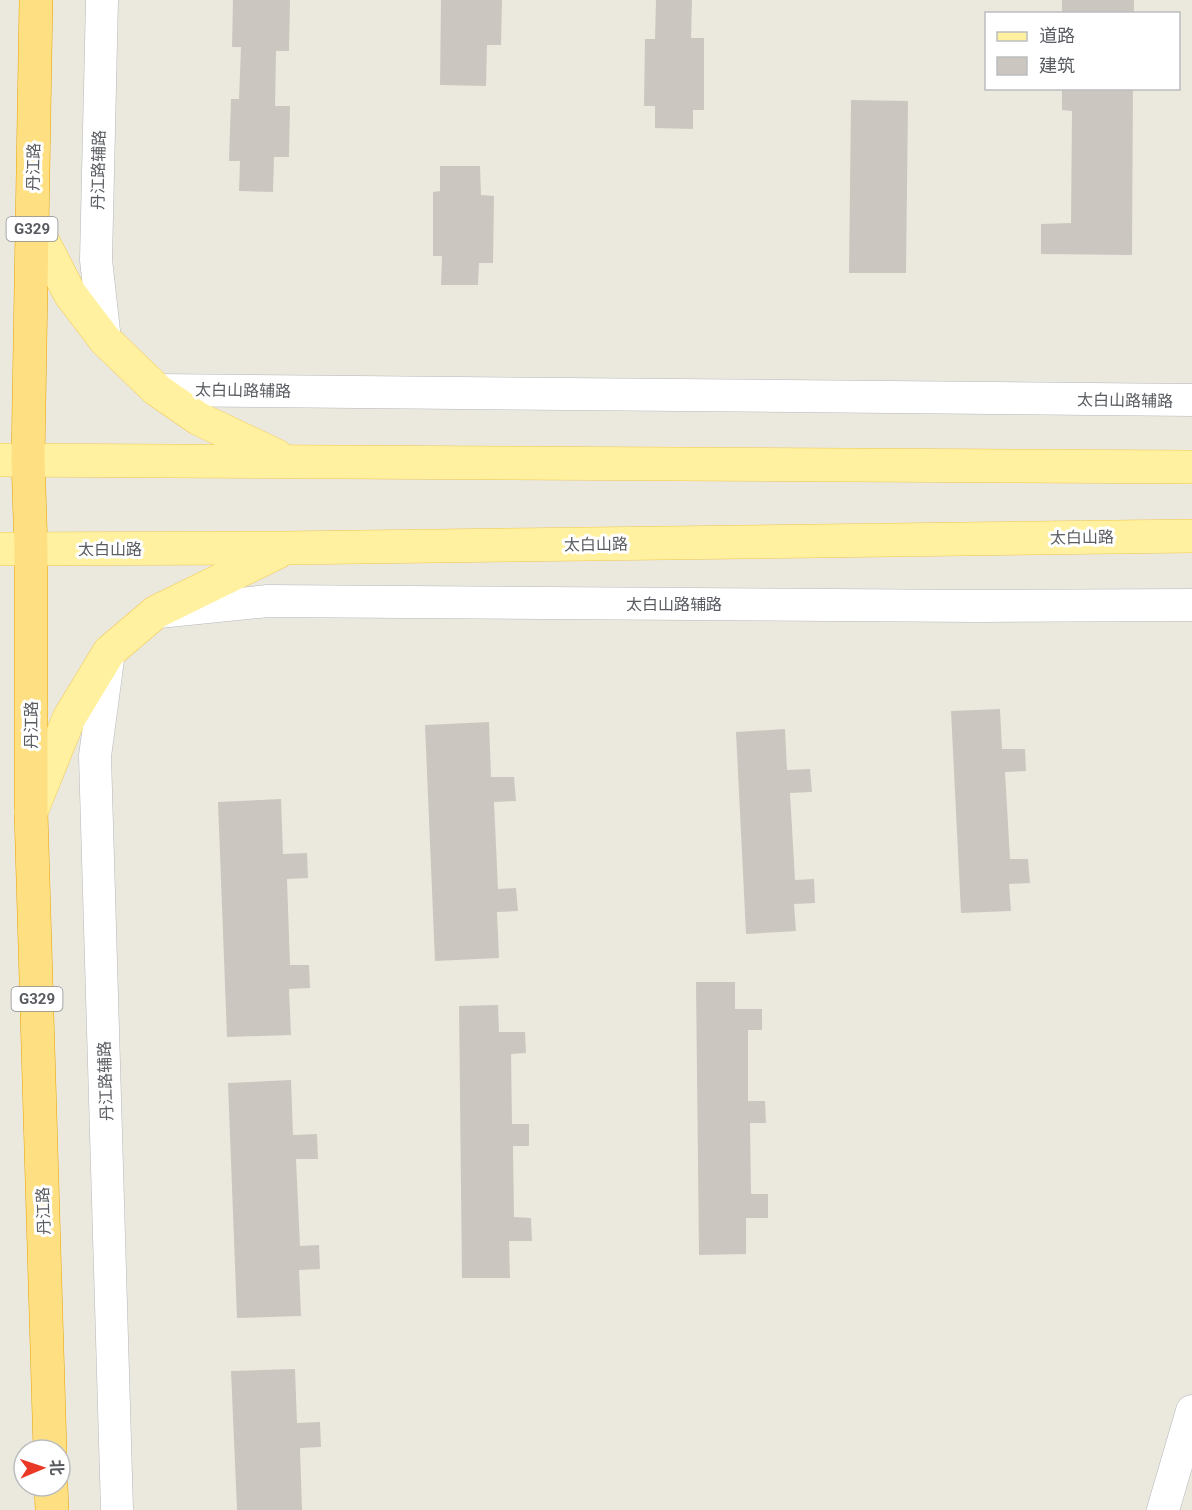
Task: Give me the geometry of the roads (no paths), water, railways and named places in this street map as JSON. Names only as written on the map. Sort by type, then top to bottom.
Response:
[{"type":"highway","name":"丹江路","points":[[36,0],[32,220],[14,459],[16,549],[31,812],[50,1438]]},
{"type":"main road","points":[[32,220],[70,294],[105,340],[157,390],[200,419],[287,460]]},
{"type":"main road","points":[[14,459],[1192,466]]},
{"type":"main road","name":"太白山路","points":[[16,549],[285,548],[1192,536]]},
{"type":"main road","points":[[31,812],[69,718],[109,652],[156,612],[285,548]]},
{"type":"street","name":"丹江路辅路","points":[[102,0],[96,260],[105,340]]},
{"type":"street","name":"太白山路辅路","points":[[157,390],[1192,400]]},
{"type":"street","name":"太白山路辅路","points":[[156,612],[268,601],[977,606],[1192,605]]},
{"type":"street","name":"丹江路辅路","points":[[109,652],[95,756],[117,1510]]},
{"type":"street","points":[[1163,1510],[1192,1411]]}]
